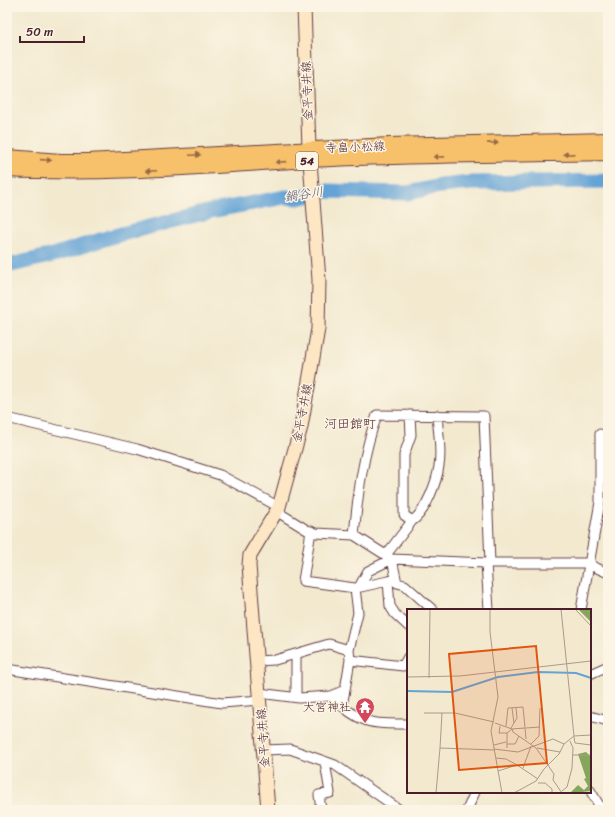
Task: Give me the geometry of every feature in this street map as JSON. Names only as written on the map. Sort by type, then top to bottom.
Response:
[{"type":"main road","name":"金平寺井線","points":[[268,810],[249,565],[250,555],[277,509],[301,427],[318,329],[319,280],[310,154],[304,7]]},
{"type":"main road","name":"寺畠小松線","points":[[7,157],[61,161],[86,161],[310,154],[608,140]]},
{"type":"main road","name":"寺畠小松線","points":[[7,170],[54,172],[148,171],[310,154],[608,153]]},
{"type":"street","points":[[354,535],[361,472],[368,439],[377,415],[484,416],[489,609]]},
{"type":"street","points":[[410,415],[411,435],[404,455],[404,515],[412,521]]},
{"type":"street","points":[[342,706],[350,660],[349,650],[358,613],[357,588],[368,571],[389,557],[412,521],[418,517],[432,490],[440,465],[437,416]]},
{"type":"street","points":[[7,418],[137,450],[220,475],[311,531],[354,535],[389,557],[488,563],[590,564],[608,573]]},
{"type":"street","points":[[581,609],[600,502],[600,434]]},
{"type":"street","points":[[311,531],[303,581],[357,588],[392,580],[405,585],[432,609]]},
{"type":"street","points":[[389,557],[392,580],[390,606],[395,614],[407,625]]},
{"type":"street","points":[[256,660],[275,660],[329,644],[349,650]]},
{"type":"street","points":[[296,655],[296,697]]},
{"type":"street","points":[[350,660],[403,666],[407,660]]},
{"type":"street","points":[[591,674],[608,666]]},
{"type":"street","points":[[7,669],[222,703],[260,696],[331,696],[345,690]]},
{"type":"street","points":[[331,696],[359,719],[377,724],[407,724]]},
{"type":"street","points":[[591,716],[608,721]]},
{"type":"street","points":[[264,750],[290,749],[335,765],[400,810]]},
{"type":"street","points":[[320,810],[319,795],[330,793],[325,762]]},
{"type":"street","points":[[591,792],[602,810]]},
{"type":"street","points":[[467,810],[475,793]]},
{"type":"waterway","name":"鍋谷川","points":[[7,266],[57,254],[110,237],[211,211],[285,197],[298,198],[327,191],[408,193],[440,186],[471,183],[608,181]]},
{"type":"place","name":"大宮神社","points":[[365,724]]},
{"type":"district","name":"河田館町","points":[[350,423]]}]
